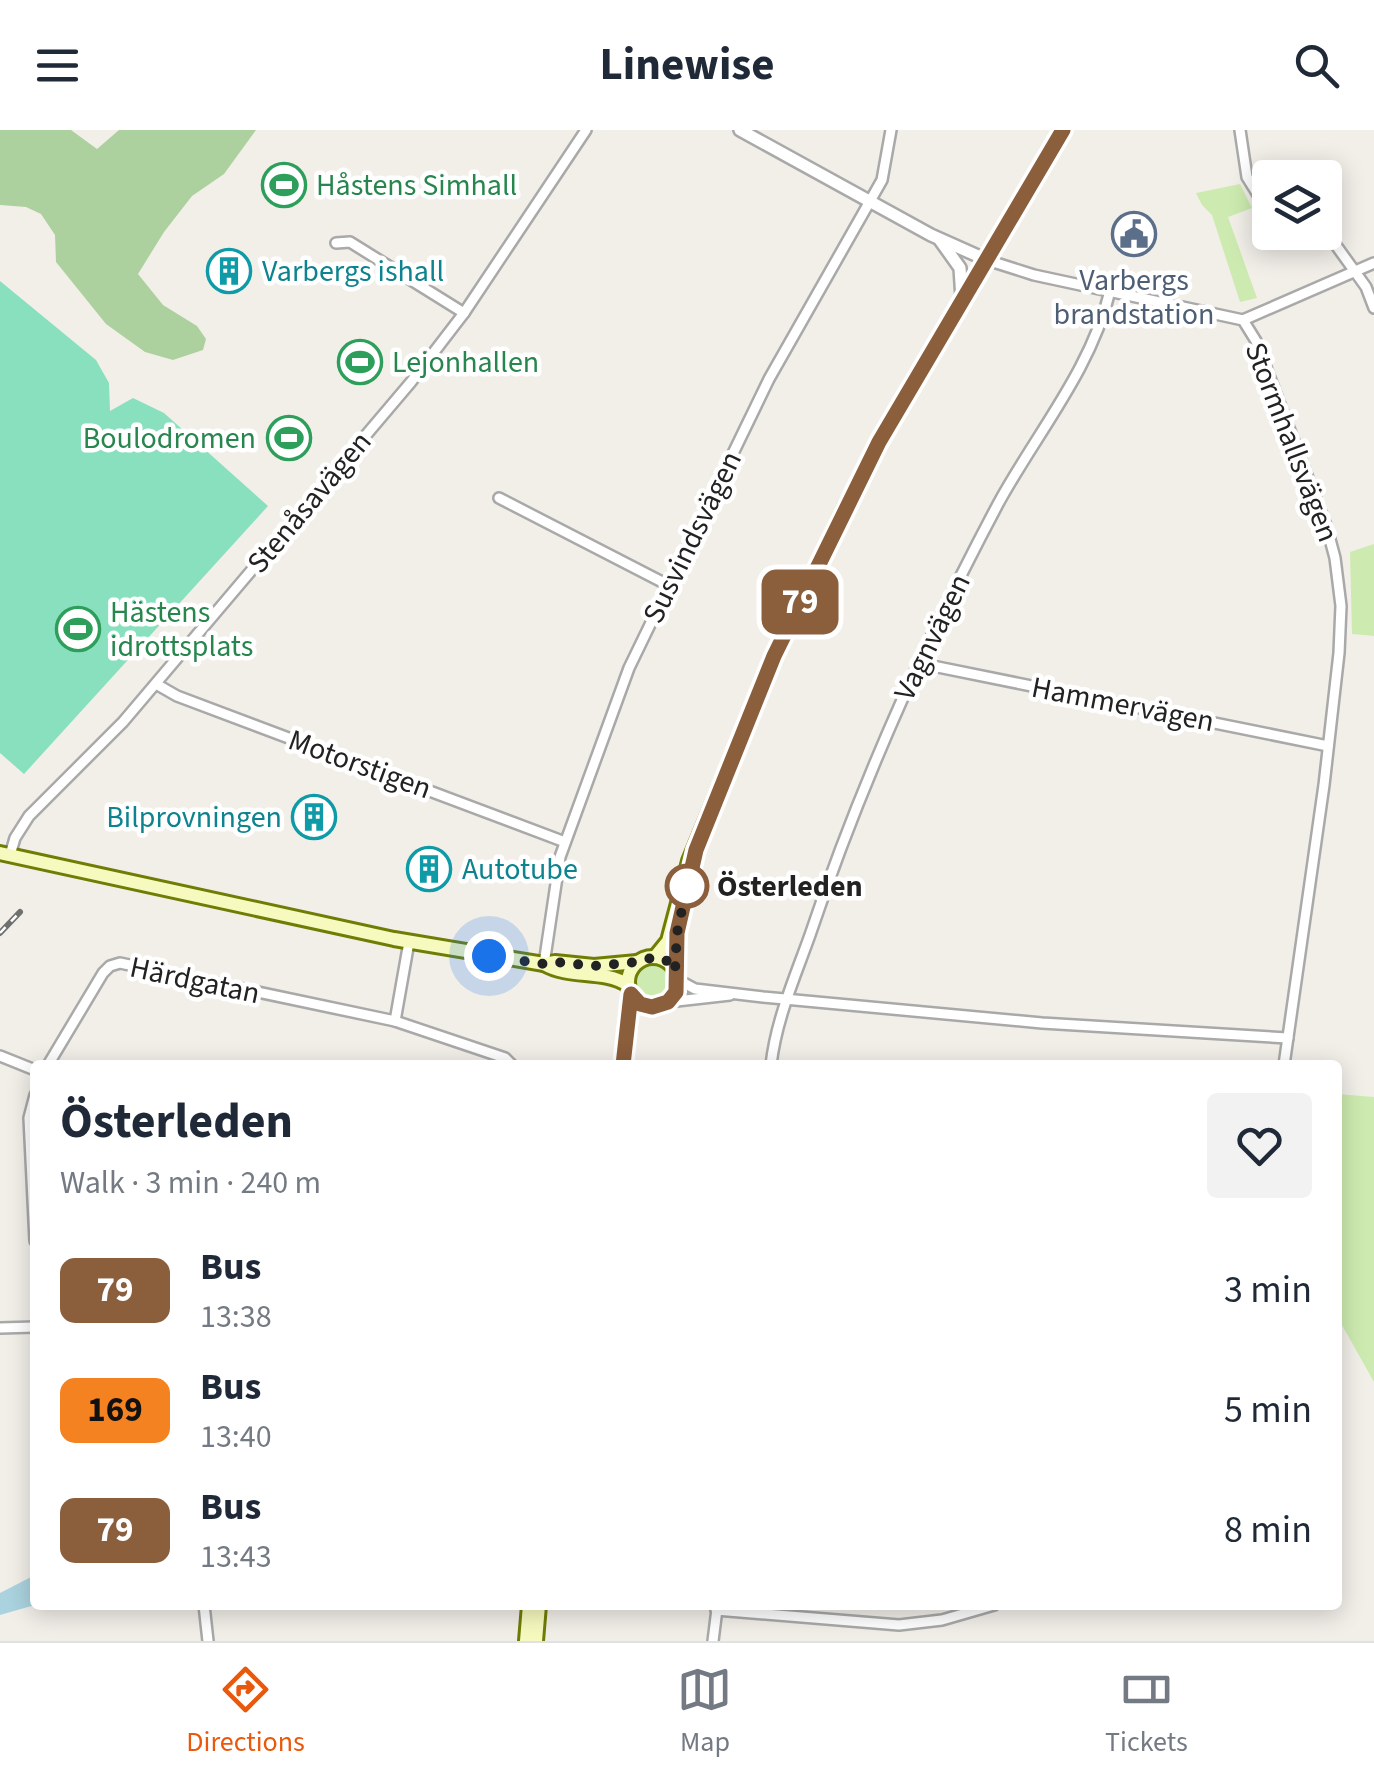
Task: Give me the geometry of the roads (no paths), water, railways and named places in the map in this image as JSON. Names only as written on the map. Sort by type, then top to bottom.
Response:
[{"type":"main road","points":[[627,1060],[637,1024],[652,1007],[668,1002],[676,992],[680,913],[696,850],[774,656],[845,507],[912,383],[1063,130]]},
{"type":"main road","points":[[655,957],[668,941],[689,862],[696,850]]},
{"type":"main road","points":[[5,854],[410,942],[544,964],[594,966],[655,957],[667,961],[676,975]]},
{"type":"main road","points":[[626,1060],[630,972],[637,962]]},
{"type":"main road","points":[[544,964],[556,971],[617,979],[640,1004],[652,1007]]},
{"type":"main road","points":[[526,1641],[528,1610]]},
{"type":"main road","points":[[536,1641],[539,1610]]},
{"type":"street","name":"Stenåsavägen","points":[[5,854],[29,816],[123,722],[411,382],[464,313],[586,130]]},
{"type":"street","points":[[740,130],[940,240],[987,260]]},
{"type":"street","name":"Susvindsvägen","points":[[544,964],[564,842],[629,668],[770,379],[882,180],[891,130]]},
{"type":"street","points":[[1240,130],[1247,177],[1252,185]]},
{"type":"street","points":[[940,240],[960,268],[962,302]]},
{"type":"street","points":[[336,243],[350,242],[464,313]]},
{"type":"street","points":[[1339,250],[1366,287],[1374,308]]},
{"type":"street","name":"Stormhallsvägen","points":[[987,260],[1242,320],[1256,341],[1322,513],[1335,558],[1341,606],[1339,654],[1285,1060]]},
{"type":"street","points":[[1242,320],[1374,263]]},
{"type":"street","name":"Vagnvägen","points":[[771,1060],[787,999],[843,840],[918,663],[998,504],[1094,344],[1110,291]]},
{"type":"street","points":[[499,498],[668,586]]},
{"type":"street","name":"Hammervägen","points":[[918,663],[1328,746]]},
{"type":"street","name":"Motorstigen","points":[[156,684],[177,696],[564,842]]},
{"type":"street","points":[[394,1021],[410,942]]},
{"type":"street","name":"Härdgatan","points":[[51,1060],[103,973],[114,964],[394,1021],[508,1060]]},
{"type":"street","points":[[676,975],[696,989],[738,994],[1042,1023],[1288,1038]]},
{"type":"street","points":[[668,1002],[738,994]]},
{"type":"street","points":[[0,1056],[30,1068]]},
{"type":"street","points":[[0,1328],[30,1327]]},
{"type":"street","points":[[205,1610],[208,1641]]},
{"type":"street","points":[[713,1641],[717,1610]]},
{"type":"street","points":[[738,1610],[898,1625],[942,1620],[977,1610]]},
{"type":"water","points":[[30,1578],[30,1606],[0,1615],[0,1593]]},
{"type":"railway","points":[[0,933],[20,912]]},
{"type":"place","name":"Håstens Simhall","points":[[284,185]]},
{"type":"place","name":"Varbergs brandstation","points":[[1134,234]]},
{"type":"place","name":"Varbergs ishall","points":[[229,271]]},
{"type":"place","name":"Lejonhallen","points":[[360,362]]},
{"type":"place","name":"Boulodromen","points":[[289,438]]},
{"type":"place","name":"Hästens idrottsplats","points":[[78,629]]},
{"type":"place","name":"Bilprovningen","points":[[314,817]]},
{"type":"place","name":"Autotube","points":[[429,869]]},
{"type":"place","name":"Österleden","points":[[687,886]]}]
